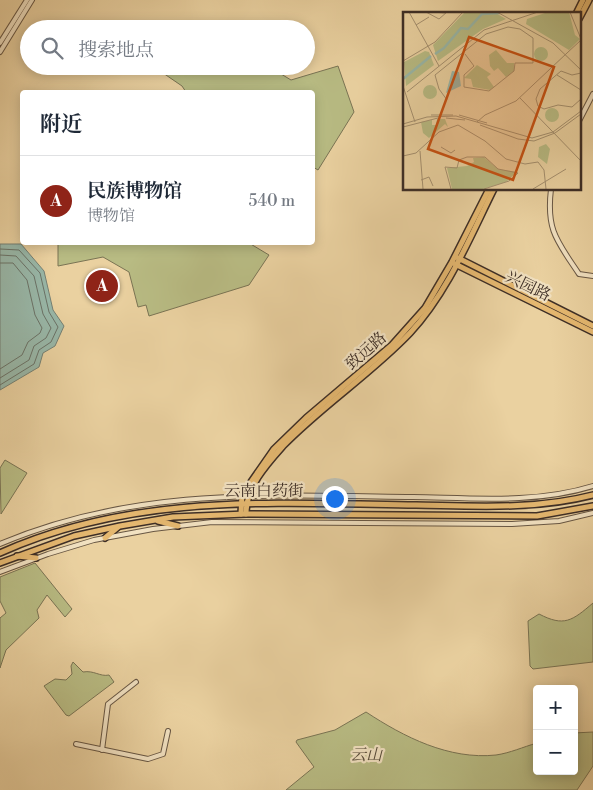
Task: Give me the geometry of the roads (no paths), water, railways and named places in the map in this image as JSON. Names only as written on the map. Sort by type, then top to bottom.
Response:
[{"type":"main road","points":[[577,12],[583,0]]},
{"type":"main road","points":[[580,17],[589,0]]},
{"type":"main road","name":"致远路","points":[[456,261],[489,190]]},
{"type":"main road","name":"致远路","points":[[244,514],[243,503],[245,495],[260,467],[288,434],[375,361],[425,308],[456,261],[493,190]]},
{"type":"main road","name":"兴园路","points":[[456,261],[593,326]]},
{"type":"main road","name":"兴园路","points":[[456,261],[593,332]]},
{"type":"main road","name":"云南白药街","points":[[0,553],[42,536],[100,520],[153,509],[217,503],[533,506],[593,495]]},
{"type":"main road","points":[[217,503],[220,509],[217,515]]},
{"type":"main road","points":[[276,503],[273,508],[276,514]]},
{"type":"main road","name":"云南白药街","points":[[0,563],[74,536],[152,520],[244,514],[520,516],[564,512],[593,506]]},
{"type":"main road","points":[[152,520],[178,526]]},
{"type":"main road","points":[[105,538],[120,526]]},
{"type":"main road","points":[[17,556],[36,558]]},
{"type":"street","points":[[0,44],[27,0]]},
{"type":"street","points":[[0,52],[32,0]]},
{"type":"street","points":[[580,119],[593,94]]},
{"type":"street","points":[[551,190],[548,210],[554,236],[579,274],[593,276]]},
{"type":"street","points":[[0,544],[70,520],[127,506],[245,495],[527,498],[558,494],[593,486]]},
{"type":"street","points":[[0,572],[36,558],[105,538],[178,526],[240,521],[520,524],[559,521],[593,513]]},
{"type":"street","points":[[102,750],[108,704],[136,682]]},
{"type":"street","points":[[76,744],[148,759],[163,754],[168,730]]},
{"type":"water","points":[[0,244],[20,244],[44,271],[53,310],[64,326],[55,346],[43,353],[39,367],[0,390]]},
{"type":"place","name":"民族博物馆","points":[[102,286]]},
{"type":"park label","name":"云山","points":[[366,755]]}]
